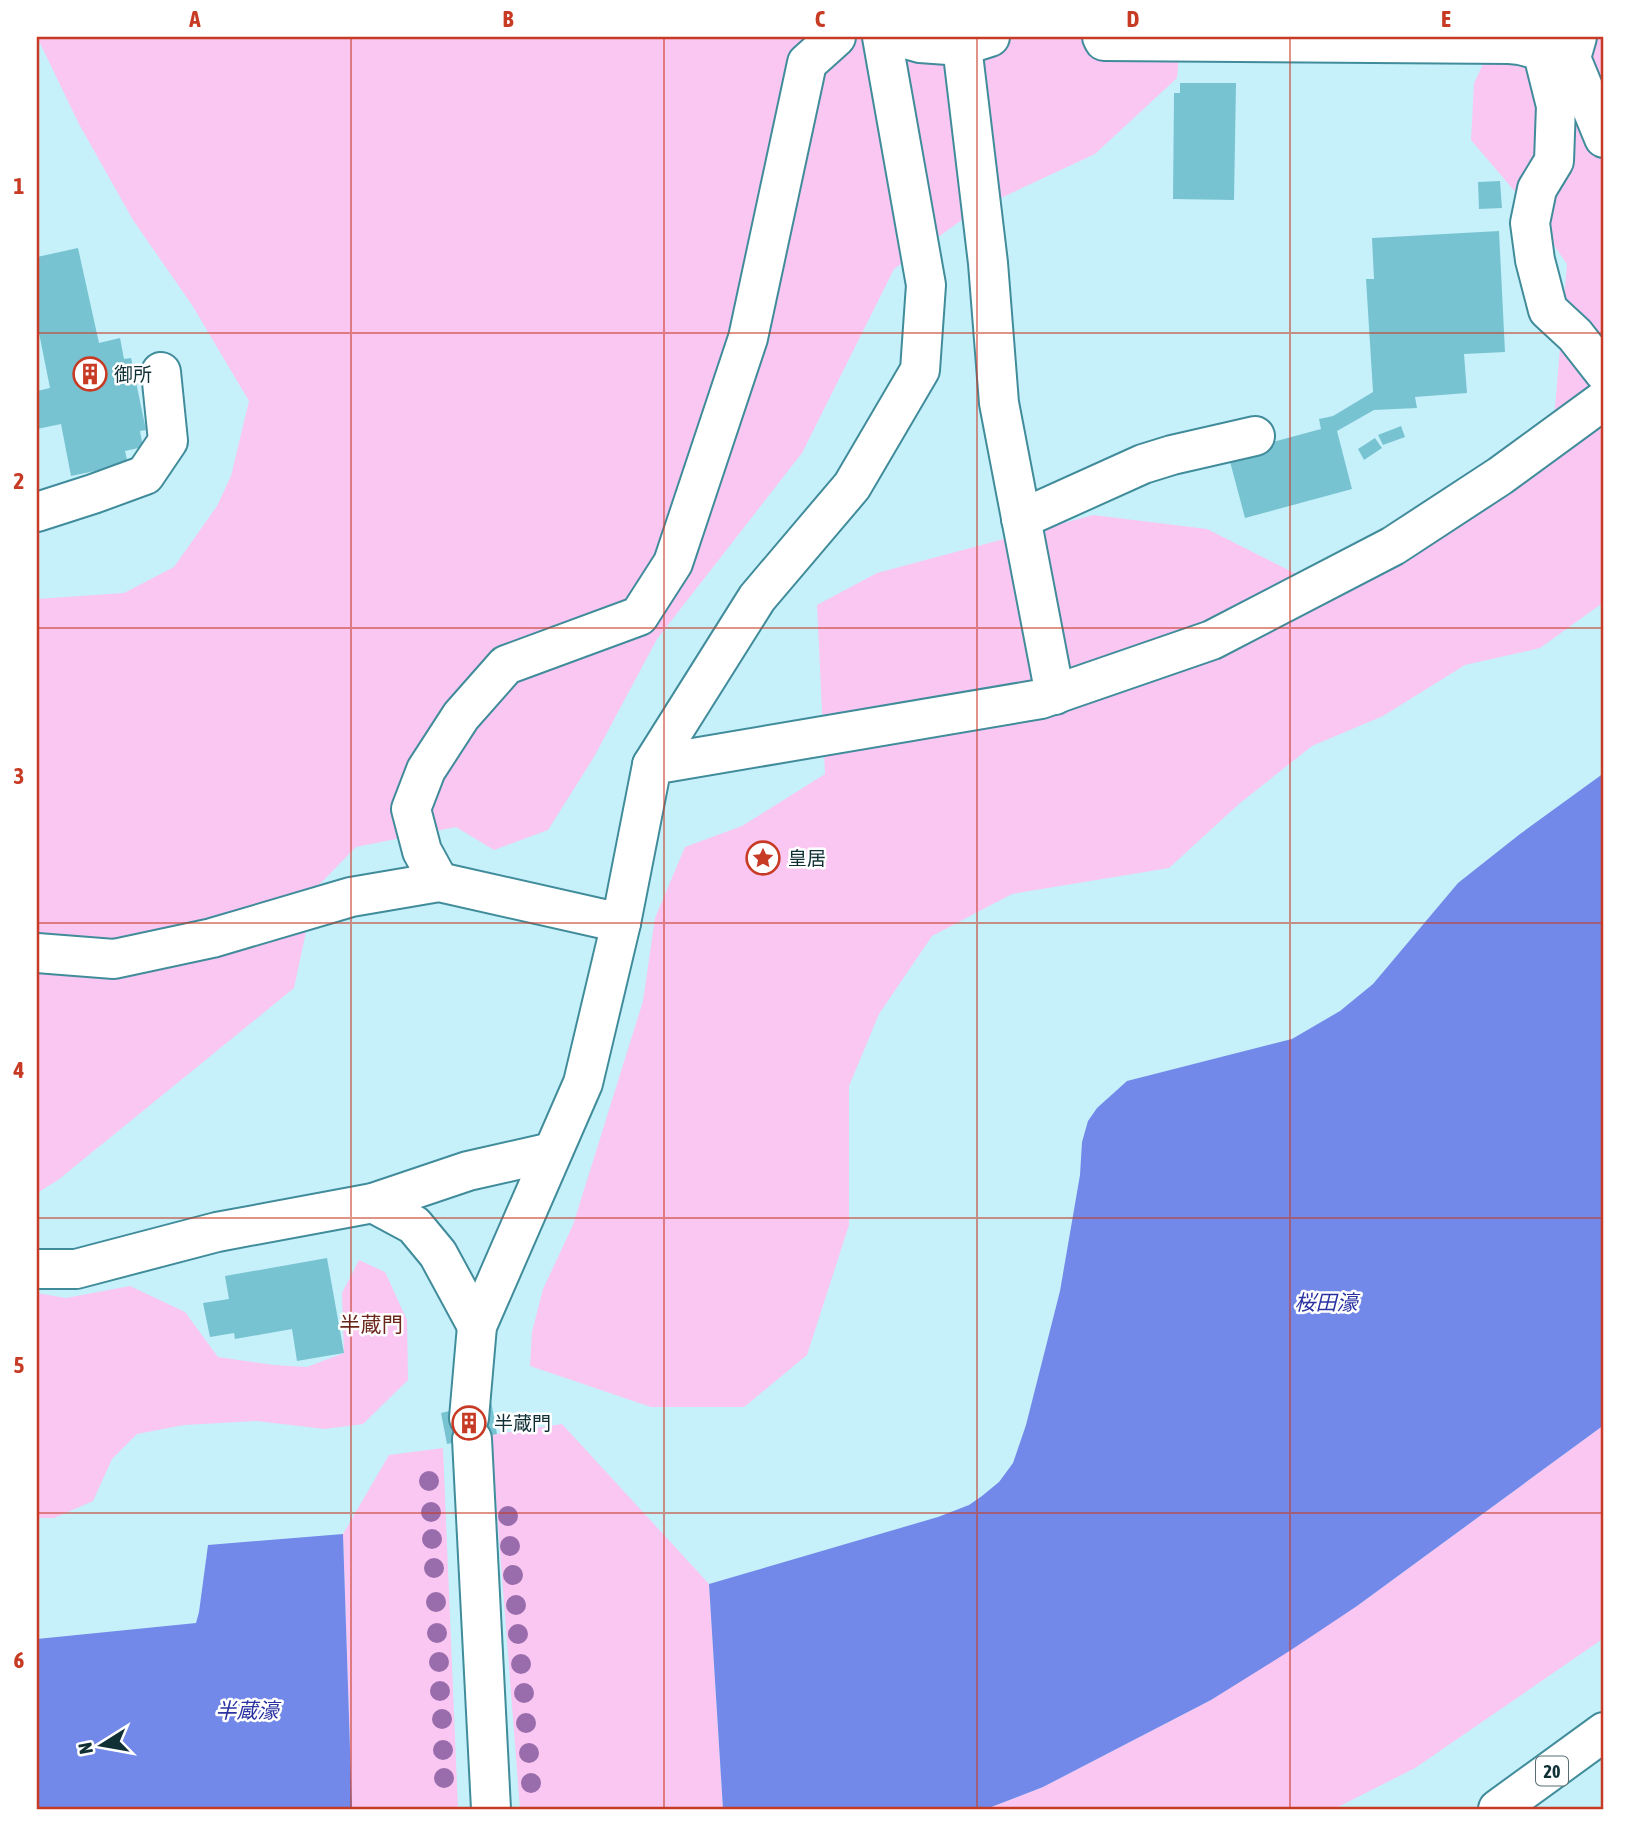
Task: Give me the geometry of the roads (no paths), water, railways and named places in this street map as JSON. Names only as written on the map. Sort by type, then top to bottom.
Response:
[{"type":"main road","points":[[439,882],[422,851],[411,810],[426,770],[461,716],[506,665],[639,615],[673,564],[748,338],[807,63],[836,37]]},
{"type":"main road","points":[[491,1809],[470,1429],[477,1326],[583,1083],[621,923],[652,765],[757,598],[852,486],[920,370],[926,285],[882,37]]},
{"type":"main road","points":[[899,37],[920,43],[976,41],[999,404],[1055,695]]},
{"type":"main road","points":[[1102,37],[1104,41],[1171,39],[1542,45]]},
{"type":"main road","points":[[1542,45],[1604,138]]},
{"type":"main road","points":[[1542,45],[1556,106],[1554,161],[1537,189],[1530,223],[1535,260],[1548,310],[1574,335],[1604,372]]},
{"type":"main road","points":[[37,512],[145,475],[168,441],[160,372]]},
{"type":"main road","points":[[652,765],[1041,699],[1212,640],[1393,546],[1500,476],[1604,400]]},
{"type":"main road","points":[[1021,519],[1143,464],[1255,436]]},
{"type":"main road","points":[[37,953],[114,959],[212,938],[351,897],[439,882],[621,923]]},
{"type":"main road","points":[[37,1269],[76,1269],[216,1232],[373,1203],[468,1171],[552,1152]]},
{"type":"main road","points":[[373,1203],[414,1225],[438,1254],[477,1326]]},
{"type":"main road","name":"20","points":[[1498,1809],[1604,1732]]},
{"type":"water","name":"桜田濠","points":[[1604,773],[1604,1425],[1357,1606],[1291,1650],[1211,1700],[1043,1787],[986,1809],[723,1809],[709,1584],[938,1517],[969,1505],[999,1482],[1013,1463],[1026,1425],[1060,1291],[1080,1175],[1082,1142],[1088,1121],[1097,1108],[1127,1081],[1292,1039],[1340,1011],[1373,984],[1458,883]]},
{"type":"water","name":"半蔵濠","points":[[343,1534],[352,1809],[37,1809],[37,1639],[196,1623],[208,1545]]},
{"type":"place","name":"御所","points":[[90,374]]},
{"type":"place","name":"皇居","points":[[763,858]]},
{"type":"place","name":"半蔵門","points":[[469,1423]]},
{"type":"district","name":"半蔵門","points":[[371,1324]]}]
